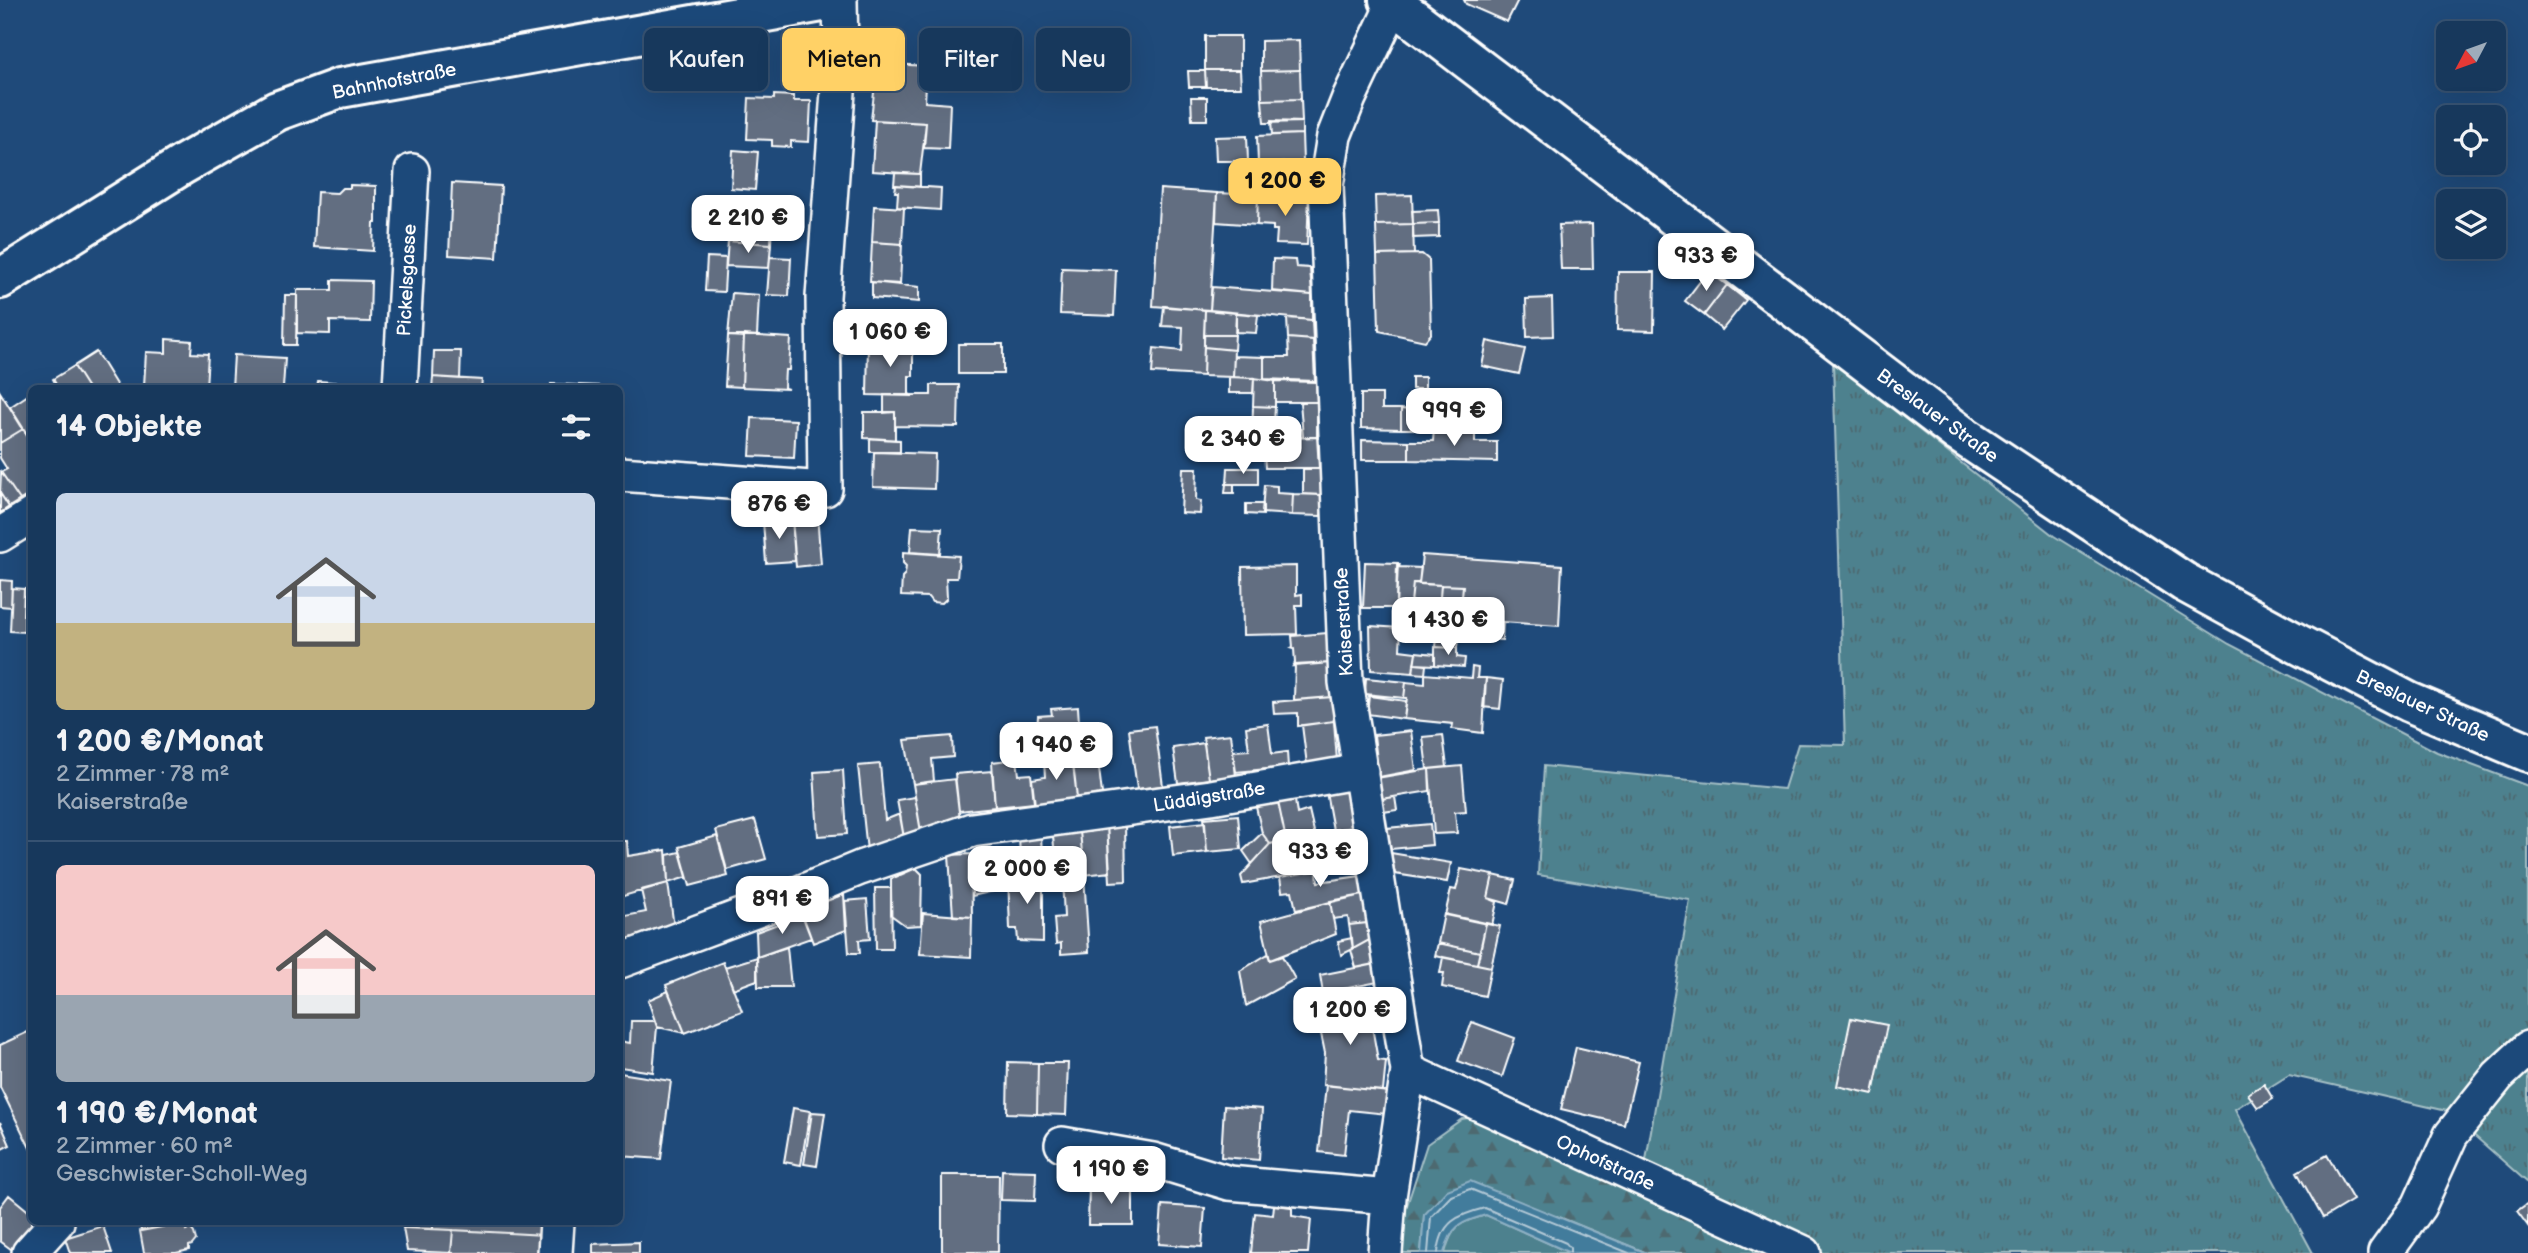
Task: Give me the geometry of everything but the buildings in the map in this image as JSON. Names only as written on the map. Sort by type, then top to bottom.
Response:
[{"type":"street","name":"Bahnhofstraße","points":[[0,279],[182,165],[277,111],[340,88],[833,0]]},
{"type":"street","points":[[623,474],[825,489],[823,297],[841,51],[840,0]]},
{"type":"street","name":"Breslauer Straße","points":[[1391,2],[1959,433],[2063,503],[2184,582],[2298,644],[2409,702],[2528,752]]},
{"type":"street","name":"Kaiserstraße","points":[[1385,1253],[1408,1071],[1346,682],[1326,185],[1334,136],[1391,2]]},
{"type":"street","name":"Pickelsgasse","points":[[401,385],[412,171]]},
{"type":"street","points":[[0,535],[28,517]]},
{"type":"street","name":"Lüddigstraße","points":[[623,960],[860,868],[972,830],[1212,797],[1361,771]]},
{"type":"street","points":[[2385,1253],[2419,1206],[2451,1135],[2498,1076],[2528,1048]]},
{"type":"street","name":"Ophofstraße","points":[[1408,1071],[1804,1253]]},
{"type":"street","points":[[1062,1144],[1153,1160],[1229,1183],[1390,1197]]},
{"type":"street","points":[[29,1253],[54,1225]]},
{"type":"street","points":[[555,1253],[557,1225]]},
{"type":"green space","points":[[1833,362],[2054,536],[2229,644],[2437,752],[2528,786],[2528,1035],[2454,1118],[2447,1111],[2289,1075],[2235,1109],[2313,1253],[1804,1253],[1643,1178],[1690,900],[1538,875],[1544,766],[1784,789],[1798,744],[1845,745]]},
{"type":"green space","points":[[2528,1063],[2528,1183],[2469,1131]]},
{"type":"green space","points":[[1473,1117],[1804,1253],[1647,1253],[1557,1216],[1424,1215],[1421,1253],[1395,1253],[1396,1239],[1427,1144],[1462,1119]]},
{"type":"green space","points":[[1486,1215],[1570,1253],[1445,1253],[1458,1226]]},
{"type":"water","points":[[1470,1181],[1647,1253],[1570,1253],[1486,1215],[1458,1226],[1450,1236],[1444,1253],[1421,1253],[1424,1215],[1447,1190]]}]
